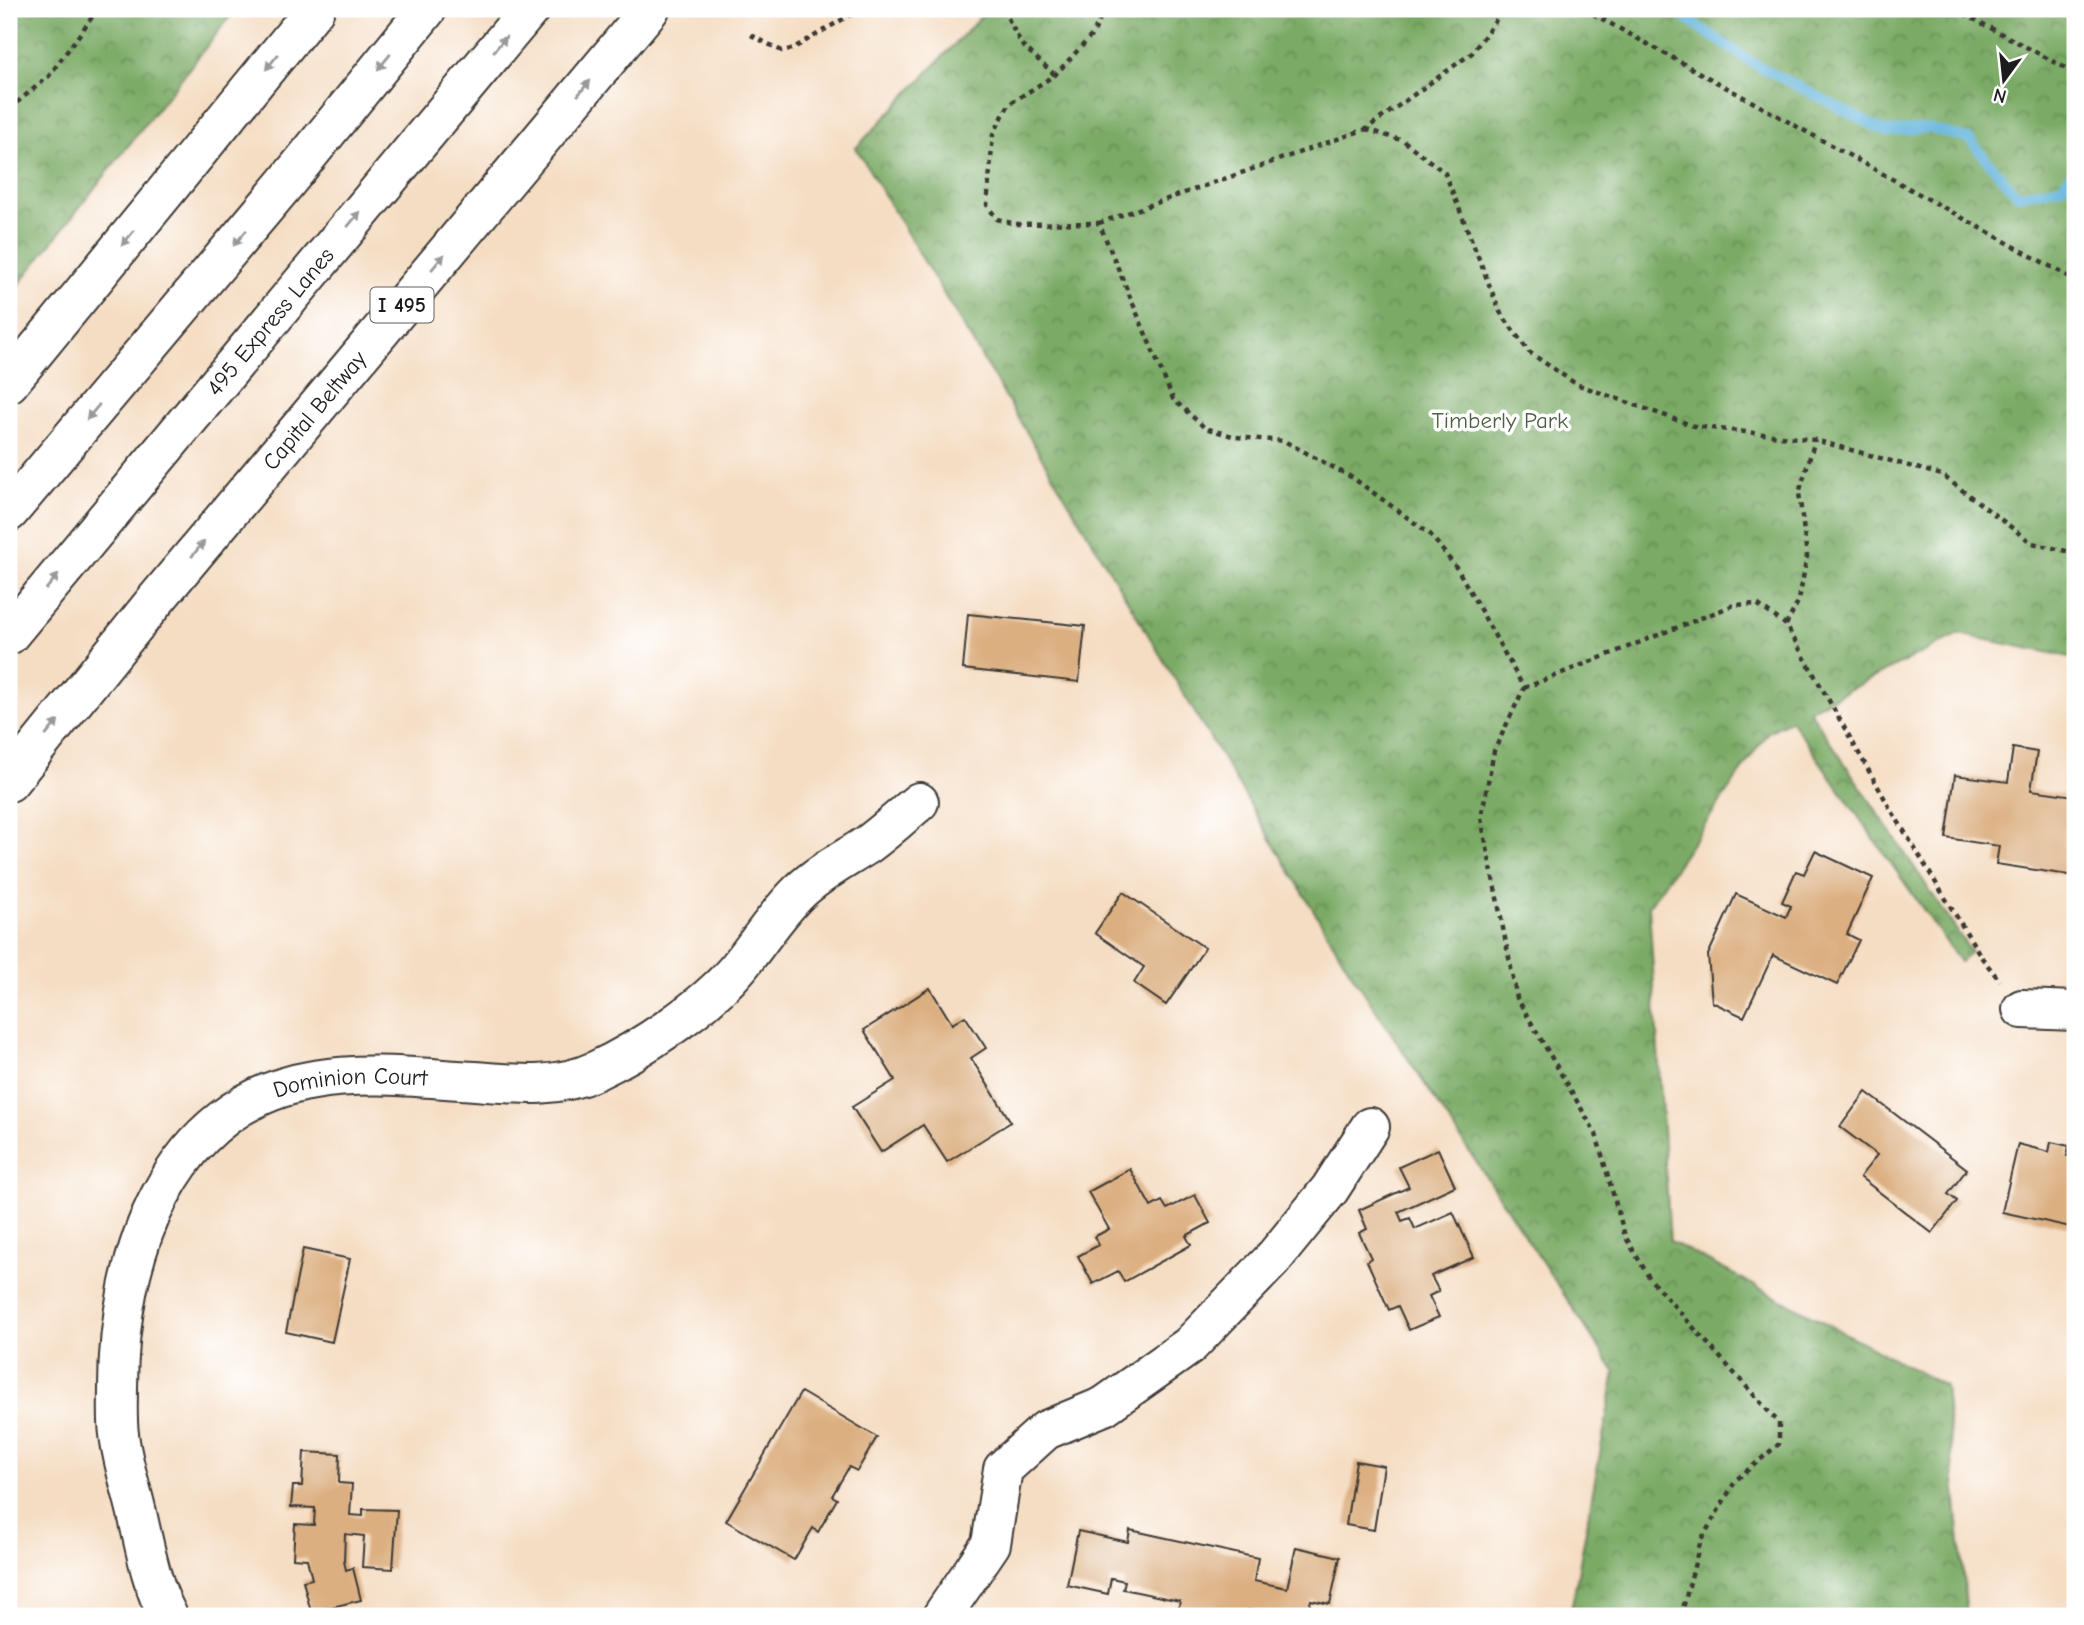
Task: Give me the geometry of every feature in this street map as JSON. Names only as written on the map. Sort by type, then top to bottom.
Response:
[{"type":"main road","points":[[9,383],[315,9]]},
{"type":"main road","points":[[9,512],[285,184],[427,9]]},
{"type":"main road","name":"495 Express Lanes","points":[[9,635],[530,9]]},
{"type":"main road","name":"Capital Beltway","points":[[9,782],[154,602],[650,9]]},
{"type":"main road","name":"Dominion Court","points":[[168,1616],[148,1562],[118,1433],[118,1344],[129,1279],[149,1214],[165,1182],[193,1148],[230,1114],[270,1092],[311,1081],[363,1074],[527,1085],[561,1082],[594,1072],[659,1033],[711,994],[734,972],[798,893],[819,875],[870,843],[919,802]]},
{"type":"main road","points":[[2022,1009],[2075,1011]]},
{"type":"main road","points":[[942,1616],[990,1544],[1003,1469],[1046,1430],[1104,1406],[1189,1346],[1272,1260],[1330,1189],[1370,1127]]},
{"type":"path","points":[[9,109],[49,76],[98,9]]},
{"type":"path","points":[[751,34],[782,51],[792,49],[855,12],[870,9]]},
{"type":"path","points":[[1003,9],[1022,45],[1055,75]]},
{"type":"path","points":[[1105,9],[1093,34],[1055,75],[1009,104],[993,135],[987,205],[997,219],[1015,224],[1099,223],[1366,129],[1472,53],[1504,9]]},
{"type":"path","points":[[1584,9],[2075,280]]},
{"type":"path","points":[[1955,9],[2075,73]]},
{"type":"path","points":[[1366,129],[1404,141],[1445,173],[1500,312],[1529,352],[1576,384],[1694,426],[1815,440],[1942,475],[2032,543],[2075,552]]},
{"type":"path","points":[[1099,223],[1173,399],[1205,428],[1236,437],[1284,441],[1353,478],[1430,534],[1458,570],[1524,688]]},
{"type":"path","points":[[1786,625],[1799,600],[1807,555],[1799,493],[1815,440]]},
{"type":"path","points":[[1681,1616],[1701,1540],[1736,1480],[1779,1444],[1779,1423],[1650,1279],[1625,1236],[1596,1134],[1517,998],[1481,818],[1494,751],[1524,688],[1734,605],[1757,604],[1786,625],[1890,808],[1982,958],[2022,1009]]},
{"type":"green space","points":[[9,9],[236,9],[9,297]]},
{"type":"green space","name":"Timberly Park","points":[[988,9],[2075,9],[2075,658],[1959,634],[1809,710],[1971,952],[1960,962],[1791,720],[1768,732],[1649,906],[1670,1241],[1945,1386],[1967,1616],[1570,1616],[1615,1372],[1350,971],[856,148]]},
{"type":"building","points":[[968,614],[1085,626],[1079,682],[963,669]]},
{"type":"building","points":[[2013,748],[2037,752],[2031,790],[2075,796],[2075,876],[1996,864],[1999,846],[1946,838],[1955,775],[2008,782]]},
{"type":"building","points":[[1815,851],[1873,878],[1847,934],[1859,940],[1837,985],[1773,955],[1744,1017],[1712,1002],[1708,955],[1736,894],[1786,917],[1791,906],[1782,902],[1796,871],[1804,874]]},
{"type":"building","points":[[1123,892],[1205,948],[1166,1005],[1134,983],[1144,967],[1095,933]]},
{"type":"building","points":[[930,988],[952,1024],[965,1016],[986,1048],[971,1058],[1011,1122],[947,1162],[923,1125],[881,1152],[852,1107],[895,1080],[864,1030]]},
{"type":"building","points":[[1866,1092],[1967,1169],[1948,1194],[1957,1201],[1932,1233],[1860,1177],[1877,1155],[1840,1127]]},
{"type":"building","points":[[2051,1142],[2069,1146],[2067,1156],[2075,1158],[2075,1228],[2002,1212],[2018,1144],[2049,1152]]},
{"type":"building","points":[[1438,1149],[1455,1186],[1398,1212],[1402,1221],[1410,1218],[1415,1229],[1453,1212],[1474,1257],[1431,1276],[1439,1291],[1429,1296],[1439,1317],[1409,1330],[1398,1306],[1389,1310],[1367,1261],[1371,1258],[1359,1233],[1367,1229],[1359,1210],[1409,1187],[1399,1167]]},
{"type":"building","points":[[1130,1169],[1151,1207],[1162,1201],[1167,1209],[1195,1195],[1210,1223],[1186,1236],[1191,1245],[1124,1282],[1118,1271],[1093,1284],[1078,1256],[1099,1245],[1094,1237],[1109,1229],[1088,1192]]},
{"type":"building","points":[[303,1249],[350,1259],[332,1342],[286,1332]]},
{"type":"building","points":[[801,1392],[877,1437],[857,1471],[849,1467],[832,1496],[837,1499],[818,1532],[813,1528],[794,1560],[726,1521]]},
{"type":"building","points":[[304,1452],[340,1454],[339,1483],[352,1484],[350,1515],[363,1516],[363,1509],[397,1510],[393,1569],[362,1567],[364,1536],[345,1534],[346,1570],[353,1568],[361,1600],[311,1612],[303,1581],[312,1579],[307,1559],[293,1558],[295,1524],[314,1525],[315,1508],[291,1507],[293,1486],[302,1486]]},
{"type":"building","points":[[1356,1461],[1384,1466],[1374,1530],[1346,1525]]},
{"type":"building","points":[[1130,1530],[1258,1558],[1254,1581],[1287,1588],[1296,1547],[1340,1557],[1330,1604],[1311,1600],[1307,1616],[1278,1616],[1248,1610],[1247,1616],[1177,1616],[1180,1601],[1123,1589],[1125,1581],[1111,1578],[1108,1594],[1067,1585],[1078,1531],[1128,1542]]},
{"type":"waterway","points":[[1671,9],[1751,62],[1886,132],[1928,128],[1969,139],[2017,195],[2061,187],[2075,169]]}]
